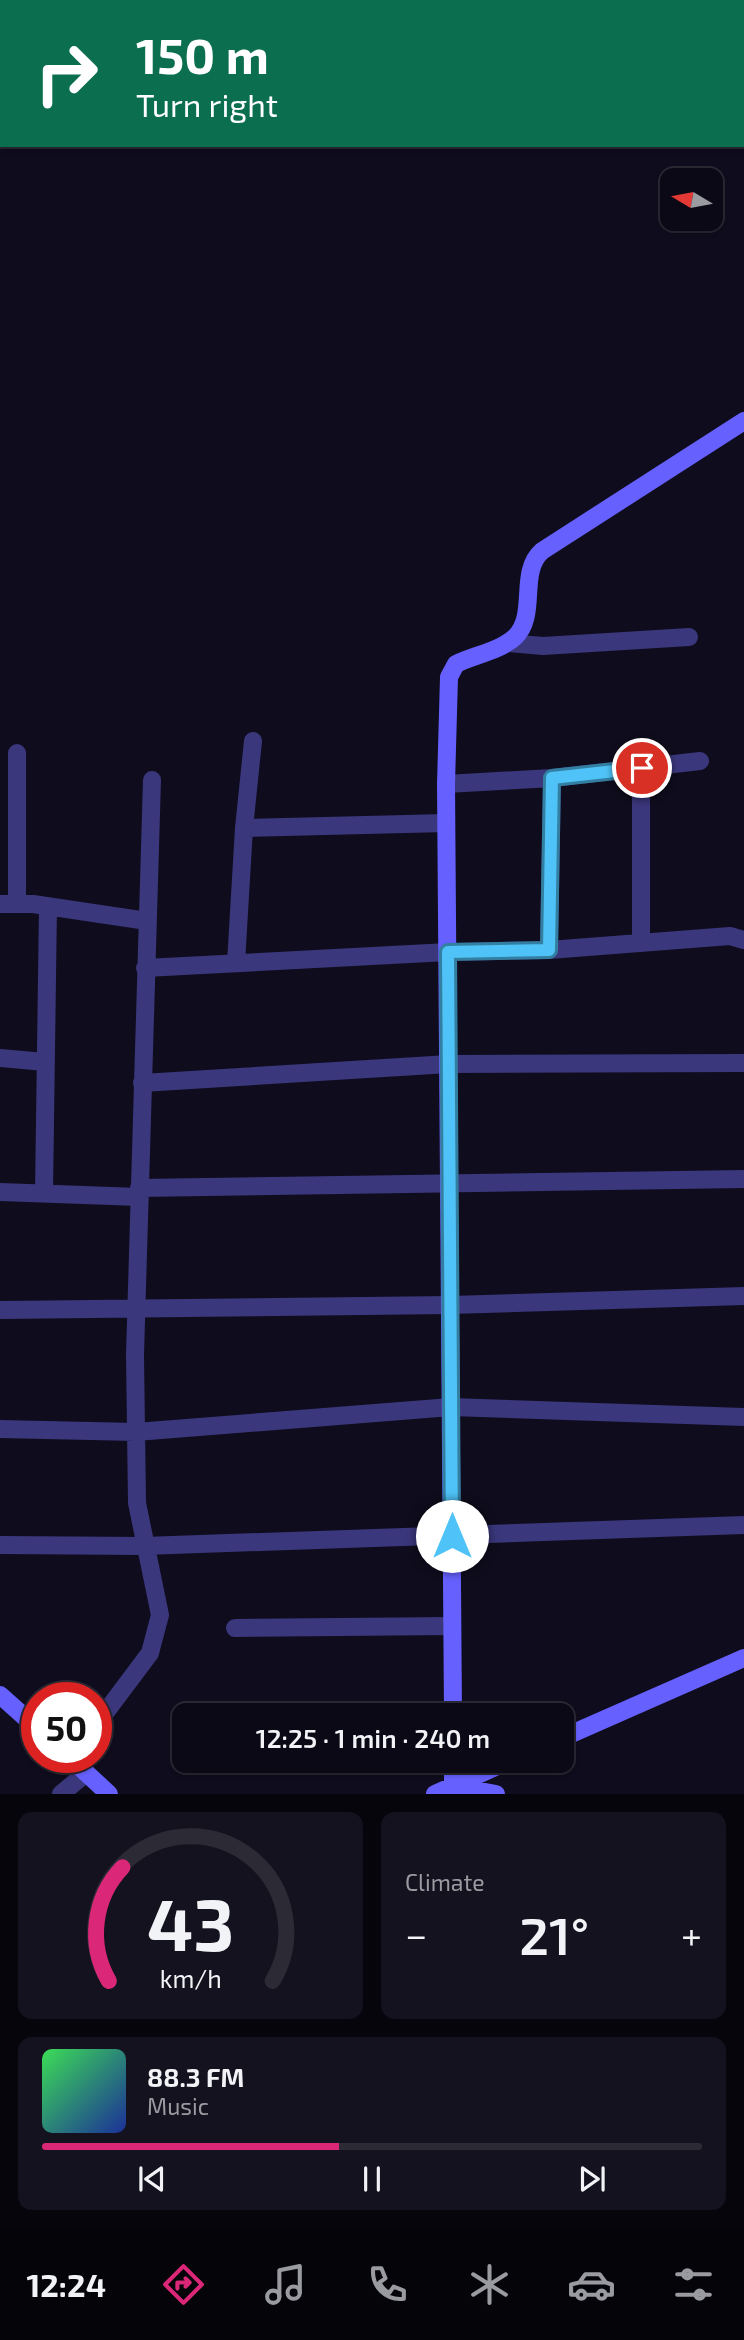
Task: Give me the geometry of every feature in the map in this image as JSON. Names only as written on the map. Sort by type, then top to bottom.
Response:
[{"type":"main road","points":[[453,1703],[446,823],[449,677],[461,662],[515,637],[524,623],[532,568],[537,555],[744,421]]},
{"type":"main road","points":[[574,1733],[744,1658]]},
{"type":"main road","points":[[0,1695],[21,1714]]},
{"type":"main road","points":[[86,1773],[109,1794]]},
{"type":"main road","points":[[453,1773],[453,1786]]},
{"type":"main road","points":[[435,1794],[482,1773]]},
{"type":"main road","points":[[453,1786],[496,1794]]},
{"type":"street","points":[[507,643],[543,646],[690,637]]},
{"type":"street","points":[[236,963],[244,828],[253,741]]},
{"type":"street","points":[[17,753],[8,904],[48,906],[147,921]]},
{"type":"street","points":[[446,784],[552,778],[700,761]]},
{"type":"street","points":[[641,943],[642,768]]},
{"type":"street","points":[[549,950],[552,778]]},
{"type":"street","points":[[112,1704],[150,1653],[160,1615],[137,1503],[136,1432],[136,1310],[152,780]]},
{"type":"street","points":[[244,828],[446,823]]},
{"type":"street","points":[[44,1193],[48,906]]},
{"type":"street","points":[[145,968],[448,952],[549,950],[730,936],[744,940]]},
{"type":"street","points":[[0,1058],[45,1062]]},
{"type":"street","points":[[142,1083],[449,1064],[744,1063]]},
{"type":"street","points":[[0,1192],[139,1192],[449,1182],[744,1179]]},
{"type":"street","points":[[0,1310],[450,1305],[744,1296]]},
{"type":"street","points":[[0,1429],[136,1432],[451,1407],[744,1418]]},
{"type":"street","points":[[0,1545],[144,1546],[744,1525]]},
{"type":"street","points":[[235,1628],[452,1626]]},
{"type":"street","points":[[61,1794],[86,1773]]},
{"type":"route","points":[[452,1536],[448,952],[549,950],[552,778],[642,768]]}]
